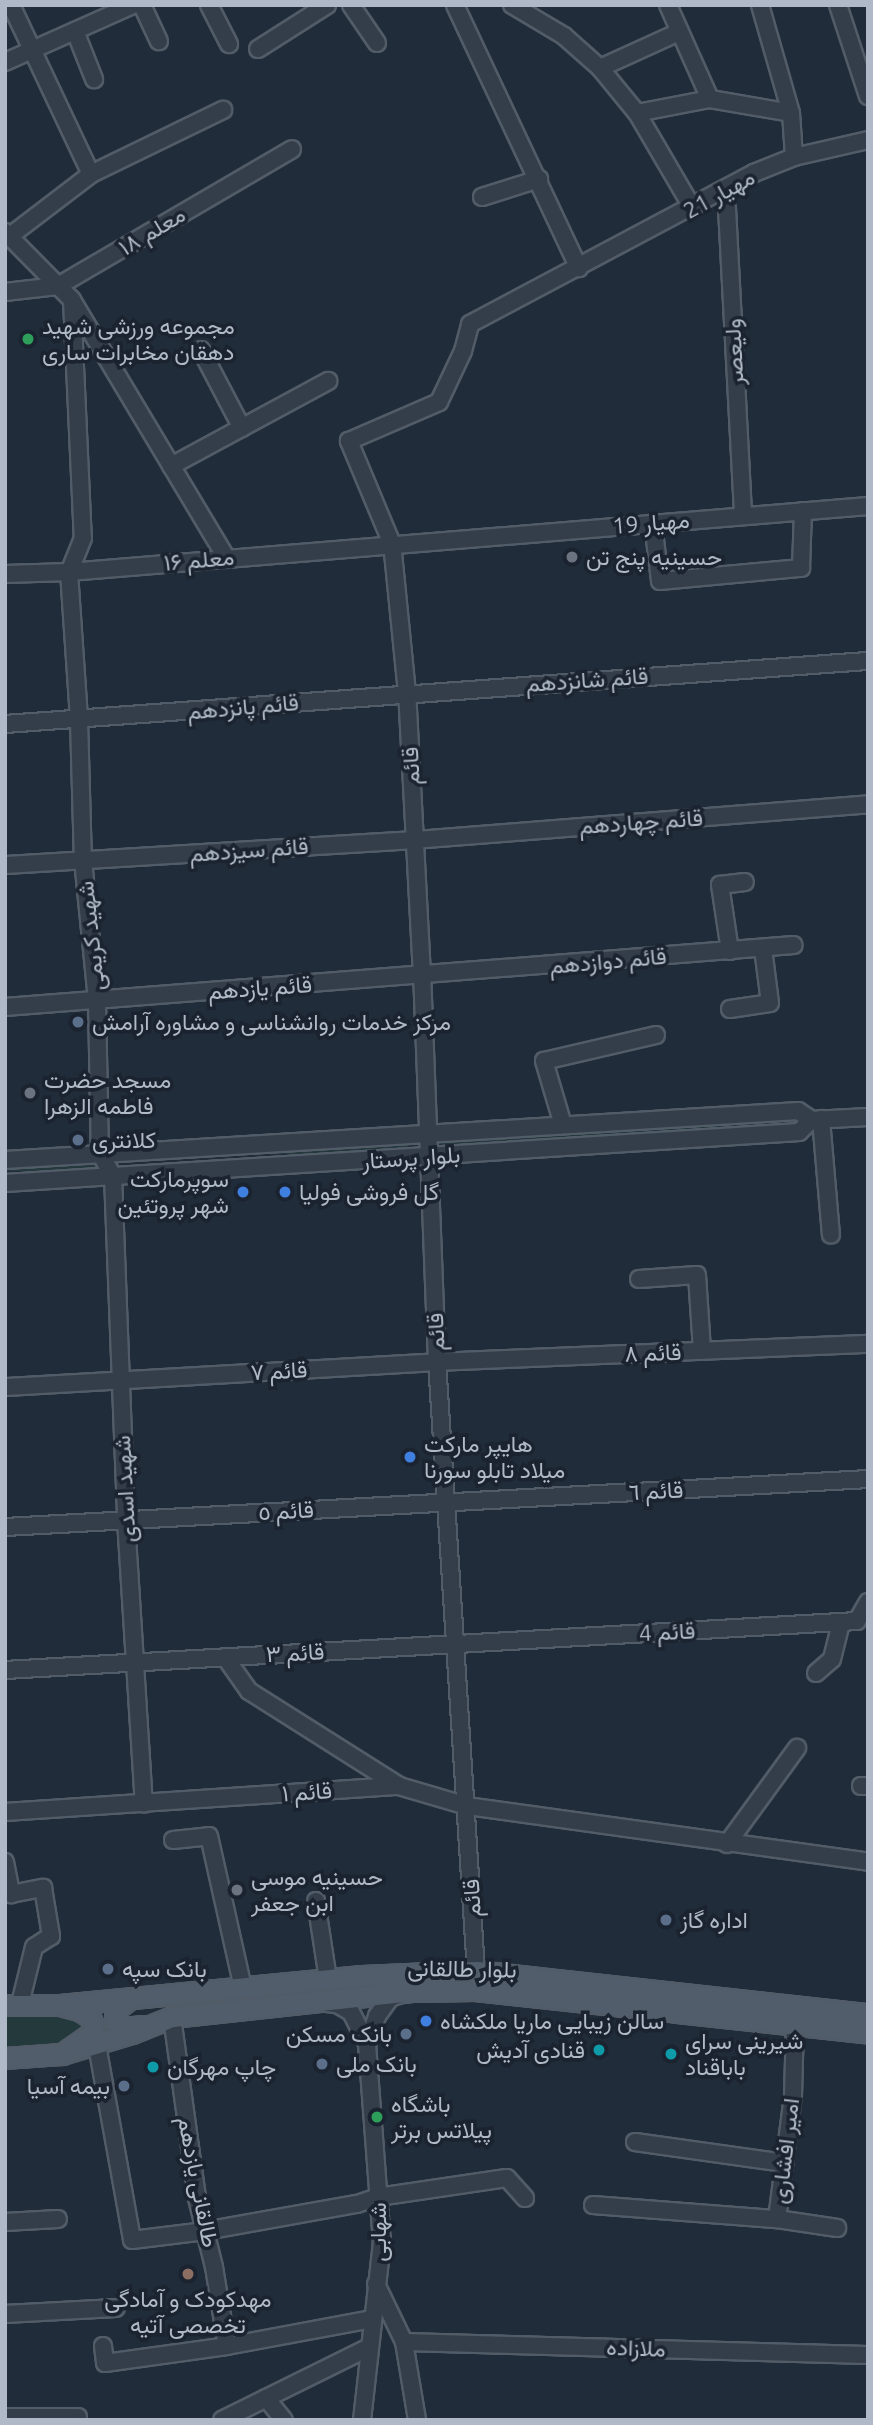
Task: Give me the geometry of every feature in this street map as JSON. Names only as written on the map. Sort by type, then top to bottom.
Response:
[{"type":"main road","name":"بلوار طالقانی","points":[[13,2005],[128,2000],[409,1972],[476,1971],[868,2014]]},
{"type":"main road","name":"بلوار طالقانی","points":[[5,2058],[62,2054],[97,2045],[172,2017],[410,1991],[475,1990],[868,2033]]},
{"type":"main road","points":[[128,2000],[115,2010],[115,2021],[123,2028],[147,2026]]},
{"type":"main road","points":[[60,2005],[79,2010],[90,2017],[93,2025],[92,2033],[62,2054]]},
{"type":"street","points":[[12,5],[91,174]]},
{"type":"street","points":[[5,62],[133,5]]},
{"type":"street","points":[[142,5],[159,41]]},
{"type":"street","points":[[209,5],[229,44]]},
{"type":"street","points":[[258,49],[327,5]]},
{"type":"street","points":[[351,5],[377,43]]},
{"type":"street","points":[[455,5],[579,268]]},
{"type":"street","points":[[512,5],[564,36],[600,68],[637,113],[693,209]]},
{"type":"street","points":[[668,5],[710,99]]},
{"type":"street","points":[[760,5],[791,113],[794,157]]},
{"type":"street","points":[[838,5],[868,96]]},
{"type":"street","points":[[75,31],[94,79]]},
{"type":"street","points":[[600,68],[679,32]]},
{"type":"street","points":[[637,113],[710,99],[791,113]]},
{"type":"street","points":[[223,110],[91,174],[8,234],[72,300],[226,558]]},
{"type":"street","name":"مهیار 21","points":[[392,544],[349,441],[439,402],[463,351],[470,324],[693,209],[726,189],[794,157],[868,140]]},
{"type":"street","name":"معلم ۱۸","points":[[5,292],[58,286],[292,149]]},
{"type":"street","points":[[482,197],[539,179]]},
{"type":"street","name":"ولیعصر","points":[[726,189],[743,516]]},
{"type":"street","points":[[69,572],[83,538],[72,300]]},
{"type":"street","points":[[201,350],[242,428]]},
{"type":"street","points":[[171,466],[328,381]]},
{"type":"street","name":"مهیار 19","points":[[392,544],[868,506]]},
{"type":"street","points":[[653,523],[660,581],[801,568],[803,511]]},
{"type":"street","name":"معلم ۱۶","points":[[5,574],[69,572],[392,544]]},
{"type":"street","name":"قائم","points":[[392,544],[407,693],[422,976],[437,1362],[476,1971]]},
{"type":"street","name":"شهید کریمی","points":[[69,572],[79,720],[83,860],[97,1001],[100,1153]]},
{"type":"street","name":"قائم شانزدهم","points":[[407,693],[868,661]]},
{"type":"street","name":"قائم پانزدهم","points":[[5,724],[407,693]]},
{"type":"street","name":"قائم چهاردهم","points":[[415,840],[868,804]]},
{"type":"street","name":"قائم سیزدهم","points":[[5,865],[415,840]]},
{"type":"street","points":[[730,951],[720,885],[745,882]]},
{"type":"street","name":"قائم دوازدهم","points":[[422,976],[794,945]]},
{"type":"street","points":[[730,1009],[770,1003],[764,948]]},
{"type":"street","name":"قائم یازدهم","points":[[5,1007],[422,976]]},
{"type":"street","points":[[563,1125],[544,1061],[656,1035]]},
{"type":"street","name":"بلوار پرستار","points":[[5,1160],[798,1111],[816,1120],[868,1117]]},
{"type":"street","points":[[816,1120],[831,1235]]},
{"type":"street","name":"بلوار پرستار","points":[[5,1183],[799,1132],[816,1120]]},
{"type":"street","points":[[100,1153],[113,1176]]},
{"type":"street","name":"شهید اسدی","points":[[113,1176],[126,1520],[144,1802]]},
{"type":"street","points":[[639,1279],[697,1275],[702,1351]]},
{"type":"street","name":"قائم ٨","points":[[437,1362],[868,1344]]},
{"type":"street","name":"قائم ٧","points":[[5,1387],[437,1362]]},
{"type":"street","name":"قائم ٦","points":[[445,1502],[868,1479]]},
{"type":"street","name":"قائم ٥","points":[[5,1527],[445,1502]]},
{"type":"street","points":[[816,1673],[832,1660],[841,1622],[857,1621],[868,1602]]},
{"type":"street","name":"قائم 4","points":[[455,1645],[841,1622]]},
{"type":"street","name":"قائم ٣","points":[[5,1670],[455,1645]]},
{"type":"street","points":[[225,1657],[249,1691],[398,1786]]},
{"type":"street","points":[[727,1843],[797,1748]]},
{"type":"street","name":"قائم ١","points":[[5,1812],[398,1786],[467,1806],[868,1862]]},
{"type":"street","points":[[173,1840],[209,1836],[243,1988]]},
{"type":"street","points":[[5,1861],[11,1894],[43,1888],[51,1936],[34,1947],[13,2005]]},
{"type":"street","points":[[316,1901],[328,1979]]},
{"type":"street","points":[[367,2044],[377,2016],[390,1998],[410,1991]]},
{"type":"street","points":[[309,2000],[337,2004],[351,2012],[367,2044]]},
{"type":"street","name":"طالقانی یازدهم","points":[[172,2017],[195,2185],[214,2267],[227,2346]]},
{"type":"street","name":"امیر افشاری","points":[[593,2205],[777,2219],[793,2096],[794,2025]]},
{"type":"street","name":"شهابی","points":[[362,2420],[382,2242],[367,2044]]},
{"type":"street","points":[[97,2045],[132,2240],[205,2231],[345,2206],[378,2197],[507,2178],[525,2198]]},
{"type":"street","points":[[635,2142],[785,2162]]},
{"type":"street","points":[[5,2222],[58,2219]]},
{"type":"street","points":[[777,2219],[837,2228]]},
{"type":"street","points":[[376,2284],[404,2342],[417,2420]]},
{"type":"street","points":[[5,2314],[116,2308]]},
{"type":"street","points":[[103,2346],[104,2363],[227,2346],[372,2319]]},
{"type":"street","name":"ملازاده","points":[[404,2342],[868,2355]]},
{"type":"street","points":[[222,2420],[368,2348]]},
{"type":"street","points":[[266,2398],[284,2420]]},
{"type":"street","points":[[5,2417],[78,2417]]},
{"type":"green space","points":[[789,1118],[791,1125],[442,1148],[442,1139]]},
{"type":"green space","points":[[134,1142],[408,1142],[408,1154],[134,1154]]},
{"type":"green space","points":[[5,1162],[95,1162],[95,1171],[5,1171]]},
{"type":"green space","points":[[5,2010],[61,2011],[82,2020],[86,2032],[62,2049],[5,2050]]},
{"type":"place","name":"مجموعه ورزشی شهید دهقان مخابرات ساری","points":[[28,339]]},
{"type":"place","name":"حسینیه پنج تن","points":[[572,557]]},
{"type":"place","name":"مرکز خدمات روانشناسی و مشاوره آرامش","points":[[78,1022]]},
{"type":"place","name":"مسجد حضرت فاطمه الزهرا","points":[[30,1093]]},
{"type":"place","name":"کلانتری","points":[[78,1140]]},
{"type":"place","name":"سوپرمارکت شهر پروتئین","points":[[243,1192]]},
{"type":"place","name":"گل فروشی فولیا","points":[[285,1192]]},
{"type":"place","name":"هایپر مارکت میلاد تابلو سورنا","points":[[410,1457]]},
{"type":"place","name":"حسینیه موسی ابن جعفر","points":[[237,1890]]},
{"type":"place","name":"اداره گاز","points":[[666,1920]]},
{"type":"place","name":"بانک سپه","points":[[108,1969]]},
{"type":"place","name":"سالن زیبایی ماریا ملکشاه","points":[[426,2021]]},
{"type":"place","name":"بانک مسکن","points":[[406,2034]]},
{"type":"place","name":"قنادی آدیش","points":[[599,2050]]},
{"type":"place","name":"شیرینی سرای باباقناد","points":[[671,2054]]},
{"type":"place","name":"بانک ملی","points":[[322,2064]]},
{"type":"place","name":"چاپ مهرگان","points":[[153,2067]]},
{"type":"place","name":"بیمه آسیا","points":[[124,2086]]},
{"type":"place","name":"باشگاه پیلاتس برتر","points":[[377,2117]]},
{"type":"place","name":"مهدکودک و آمادگی تخصصی آتیه","points":[[188,2274]]}]
